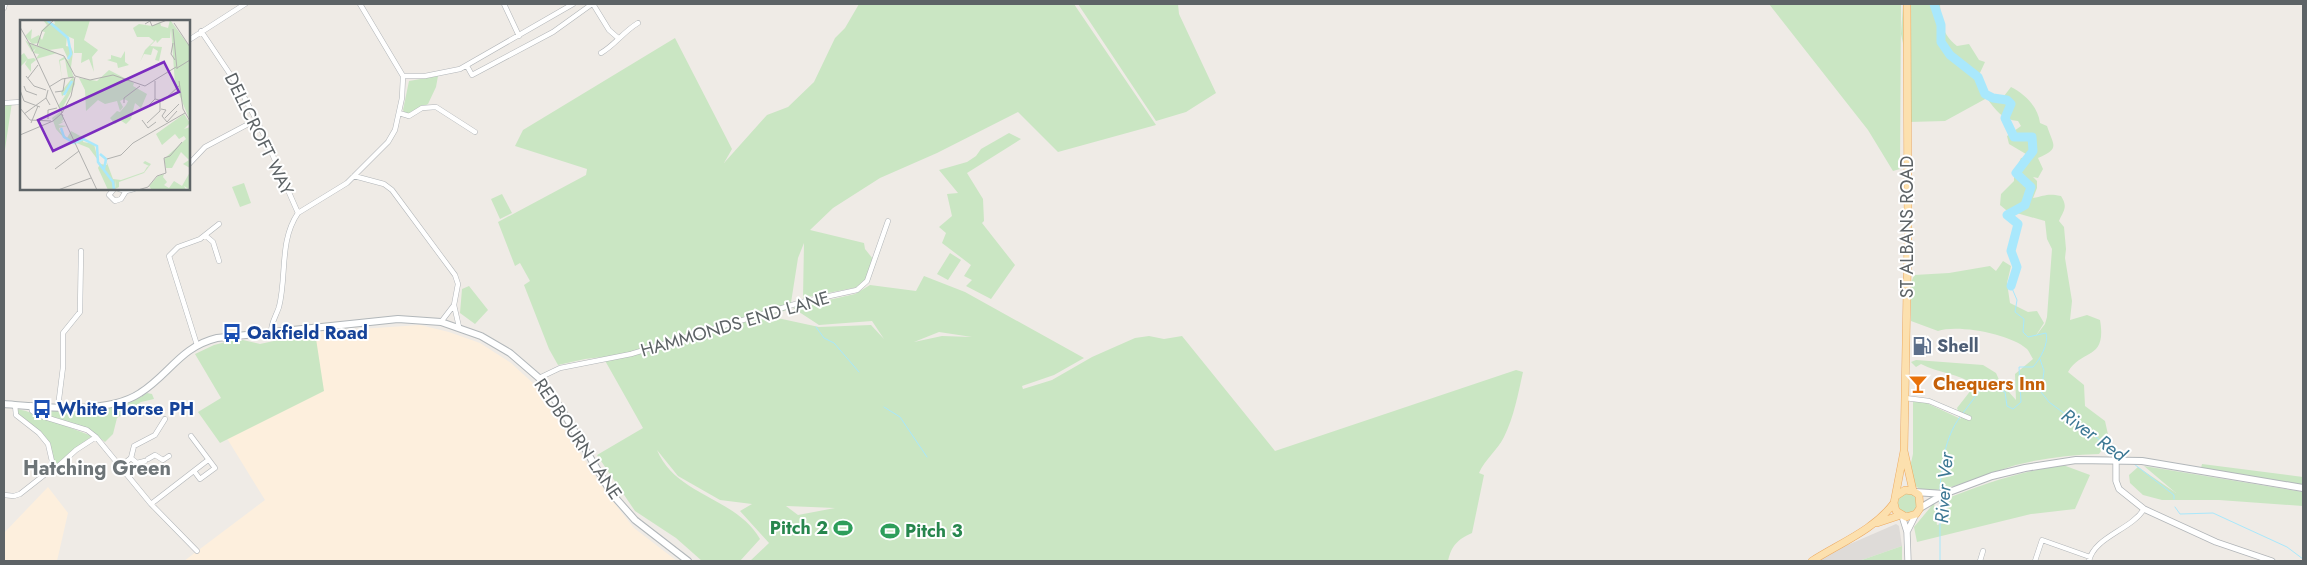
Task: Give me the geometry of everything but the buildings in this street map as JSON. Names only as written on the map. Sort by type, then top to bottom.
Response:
[{"type":"main road","name":"ST ALBANS ROAD","points":[[1895,499],[1904,451],[1908,228],[1907,4]]},
{"type":"main road","name":"REDBOURN LANE","points":[[4,404],[58,407],[100,406],[132,398],[147,388],[183,354],[197,345],[217,338],[398,319],[441,322],[489,339],[510,353],[539,378],[560,407],[612,494],[635,520],[688,561]]},
{"type":"main road","name":"ST ALBANS ROAD","points":[[1904,451],[1914,491]]},
{"type":"main road","points":[[1874,524],[1901,516],[1911,517],[1936,496],[1992,476],[2025,468],[2076,460],[2116,459],[2136,461],[2303,488]]},
{"type":"main road","points":[[1812,561],[1874,524],[1905,490],[1936,496]]},
{"type":"main road","points":[[1914,491],[1921,501],[1918,511]]},
{"type":"main road","points":[[1895,499],[1896,511],[1901,516]]},
{"type":"street","points":[[4,8],[5,4]]},
{"type":"street","points":[[190,39],[245,4]]},
{"type":"street","points":[[271,332],[271,326],[279,306],[288,231],[298,213],[340,188],[354,176],[390,139],[399,113],[404,87],[403,76],[362,4]]},
{"type":"street","points":[[504,4],[519,36]]},
{"type":"street","points":[[403,76],[425,76],[467,66],[573,4]]},
{"type":"street","points":[[467,66],[472,75],[553,32],[592,4],[609,30],[617,37]]},
{"type":"street","points":[[602,53],[610,48],[617,37],[638,23]]},
{"type":"street","name":"DELLCROFT WAY","points":[[201,31],[236,82],[256,120],[298,213]]},
{"type":"street","points":[[4,103],[20,102]]},
{"type":"street","points":[[399,113],[409,116],[422,108],[436,107],[475,132]]},
{"type":"street","points":[[190,163],[205,147],[256,120]]},
{"type":"street","points":[[354,176],[384,184],[392,190],[455,275],[458,284],[454,305],[459,327]]},
{"type":"street","points":[[113,190],[109,195],[114,201],[121,200],[126,191]]},
{"type":"street","points":[[123,190],[130,190]]},
{"type":"street","name":"HAMMONDS END LANE","points":[[539,378],[560,368],[631,354],[802,302],[857,290],[867,281],[888,221]]},
{"type":"street","points":[[197,345],[168,259],[178,247],[206,236],[219,224]]},
{"type":"street","points":[[206,236],[213,242],[219,261]]},
{"type":"street","points":[[58,407],[63,367],[62,333],[80,312],[81,250]]},
{"type":"street","points":[[441,322],[454,305]]},
{"type":"street","points":[[1905,398],[1929,401],[1968,418]]},
{"type":"street","points":[[15,404],[16,415],[39,433],[48,444],[54,470]]},
{"type":"street","points":[[30,405],[32,411],[38,415],[87,430],[96,437],[122,466],[151,504],[197,551]]},
{"type":"street","points":[[122,466],[131,458],[134,446],[155,435],[166,420]]},
{"type":"street","points":[[191,436],[215,468],[200,479],[194,471]]},
{"type":"street","points":[[4,494],[17,495],[48,472],[54,470],[76,450],[96,437]]},
{"type":"street","points":[[131,458],[137,462],[155,455],[163,460],[169,456]]},
{"type":"street","points":[[2116,459],[2116,481],[2119,489],[2144,509],[2195,534],[2272,561]]},
{"type":"street","points":[[151,504],[208,460]]},
{"type":"street","points":[[2035,561],[2042,540],[2089,559],[2097,546],[2130,525],[2144,509]]},
{"type":"street","points":[[1907,532],[1918,511]]},
{"type":"street","points":[[1901,516],[1907,532],[1908,561]]},
{"type":"street","points":[[1980,561],[1983,551]]},
{"type":"shaded area","points":[[420,325],[449,332],[480,343],[511,363],[535,385],[607,494],[634,528],[677,561],[184,561],[265,500],[212,414],[315,332]]},
{"type":"shaded area","points":[[48,487],[68,513],[57,561],[4,561],[4,533]]},
{"type":"shaded area","points":[[1896,524],[1899,526],[1902,546],[1859,561],[1818,561],[1843,547]]},
{"type":"green space","points":[[859,4],[1074,4],[1156,125],[1058,152],[1018,112],[937,153],[880,178],[833,208],[810,230],[864,243],[865,249],[873,259],[867,278],[858,287],[803,298],[804,243],[798,258],[790,309],[768,316],[819,327],[871,325],[884,339],[872,321],[819,325],[793,308],[855,294],[870,285],[916,291],[924,276],[965,292],[1084,358],[1054,375],[1022,386],[1023,389],[1052,380],[1092,357],[1135,338],[1149,336],[1164,339],[1182,336],[1275,451],[1516,370],[1523,372],[1507,429],[1501,442],[1484,463],[1479,473],[1484,475],[1472,533],[1462,538],[1456,544],[1451,551],[1448,561],[750,561],[769,543],[740,511],[752,504],[720,500],[678,476],[657,450],[666,465],[678,477],[736,514],[749,525],[760,539],[740,561],[702,561],[676,538],[635,511],[597,455],[643,428],[603,357],[558,365],[549,349],[524,285],[530,281],[520,263],[515,266],[498,222],[586,175],[587,169],[515,146],[523,130],[675,38],[732,149],[724,163],[767,115],[788,107],[814,82],[835,38],[845,28]],"holes":[[[939,332],[972,337],[942,336],[914,342]],[[787,506],[835,508],[798,515]]]},
{"type":"green space","points":[[1078,4],[1178,4],[1179,14],[1216,93],[1186,112],[1156,121]]},
{"type":"green space","points":[[1769,4],[1901,4],[1900,169],[1893,171],[1868,130]]},
{"type":"green space","points":[[1903,4],[1940,4],[1942,22],[1948,37],[1957,46],[1969,44],[1979,60],[1985,62],[1979,75],[1989,96],[1988,98],[2004,96],[2011,87],[2021,93],[2034,106],[2040,123],[2047,126],[2053,142],[2053,148],[2038,158],[2043,169],[2038,178],[2033,177],[2037,181],[2037,188],[2033,198],[2056,195],[2061,196],[2064,203],[2065,208],[2059,221],[2064,227],[2065,258],[2072,301],[2070,320],[2087,315],[2100,320],[2101,333],[2097,348],[2080,360],[2068,372],[2084,385],[2085,406],[2105,421],[2109,439],[2099,454],[2057,457],[2026,463],[1944,489],[1924,490],[1918,488],[1908,476],[1913,454],[1913,402],[1920,400],[1961,419],[1957,408],[1975,385],[1962,378],[1921,364],[1916,367],[1911,362],[1916,360],[1983,365],[1996,373],[2000,382],[2016,400],[2015,374],[2033,359],[2027,349],[1997,335],[1958,329],[1938,331],[1911,321],[1911,283],[1914,275],[1949,273],[1990,266],[1996,271],[2003,261],[2011,266],[2007,283],[2010,303],[2028,312],[2037,311],[2044,323],[2035,337],[2045,324],[2047,317],[2052,249],[2047,239],[2045,221],[2006,210],[2000,205],[2001,194],[2014,181],[2014,173],[2021,158],[2031,157],[2009,144],[2007,136],[2021,126],[2018,121],[2008,119],[2000,114],[1987,98],[1945,121],[1909,122],[1908,108],[1911,80],[1901,34]]},
{"type":"green space","points":[[438,76],[436,87],[428,104],[410,113],[405,113],[403,110],[409,81]]},
{"type":"green space","points":[[4,102],[12,102],[4,156]]},
{"type":"green space","points":[[1009,133],[1021,139],[967,173],[983,199],[984,221],[982,223],[1015,265],[991,299],[966,286],[972,280],[964,276],[971,265],[942,243],[946,233],[939,227],[952,216],[947,194],[958,193],[939,170],[967,162],[976,156],[981,149]]},
{"type":"green space","points":[[244,183],[251,203],[240,207],[232,187]]},
{"type":"green space","points":[[502,194],[512,213],[500,219],[491,199]]},
{"type":"green space","points":[[950,253],[961,260],[948,280],[937,274]]},
{"type":"green space","points":[[469,286],[488,310],[475,324],[460,313],[462,289]]},
{"type":"green space","points":[[315,332],[324,391],[220,443],[198,412],[221,398],[195,354],[214,345],[230,341],[243,340],[260,344]]},
{"type":"green space","name":"Hatching Green","points":[[147,393],[152,394],[154,399],[141,402],[117,418],[113,434],[105,442],[89,429],[36,412],[36,410],[108,408],[135,400]]},
{"type":"green space","name":"Hatching Green","points":[[17,409],[92,436],[55,465],[50,443],[17,413]]},
{"type":"green space","points":[[2202,464],[2303,477],[2303,485],[2201,468]]},
{"type":"green space","points":[[2063,465],[2090,475],[2075,509],[2031,514],[1917,542],[1914,527],[1934,503],[1937,525],[1943,523],[1942,501],[2001,479]]},
{"type":"green space","points":[[2144,466],[2303,492],[2303,506],[2219,500],[2162,500],[2143,495],[2130,483],[2129,475],[2138,467],[2176,493]]},
{"type":"green space","points":[[1908,493],[1915,496],[1918,503],[1915,510],[1908,513],[1901,510],[1898,503],[1901,496]]},
{"type":"green space","points":[[1902,546],[1902,561],[1859,561]]},
{"type":"waterway","name":"River Ver","points":[[1934,4],[1941,25],[1941,42],[1950,55],[1978,77],[1985,94],[1993,98],[2007,100],[2011,104],[2005,118],[2014,137],[2032,137],[2033,151],[2016,173],[2031,187],[2025,205],[2007,215],[2018,224],[2011,251],[2017,267],[2011,286]]},
{"type":"waterway","name":"River Ver","points":[[1963,413],[1984,385],[2005,392],[2007,406],[2013,409],[2021,402],[2019,367],[2033,367],[2045,346],[2046,333],[2028,337],[2023,332],[2024,319],[2015,312],[2017,300],[2011,286]]},
{"type":"waterway","points":[[816,327],[824,338],[834,343],[859,372]]},
{"type":"waterway","name":"River Red","points":[[2040,359],[2044,371],[2041,392],[2049,402],[2124,458]]},
{"type":"waterway","points":[[884,407],[900,417],[927,457]]},
{"type":"waterway","name":"River Ver","points":[[1940,491],[1941,472],[1947,443],[1960,417]]},
{"type":"waterway","name":"River Red","points":[[2134,464],[2174,495],[2174,499]]},
{"type":"waterway","name":"River Ver","points":[[1940,500],[1940,561]]},
{"type":"waterway","name":"River Red","points":[[2175,507],[2180,514],[2213,513],[2287,547],[2303,559]]},
{"type":"place","name":"Oakfield Road","points":[[232,333]]},
{"type":"place","name":"Shell","points":[[1922,346]]},
{"type":"place","name":"Chequers Inn","points":[[1918,384]]},
{"type":"place","name":"White Horse PH","points":[[42,409]]},
{"type":"place","name":"Pitch 2","points":[[843,528]]},
{"type":"place","name":"Pitch 3","points":[[890,531]]},
{"type":"district","name":"Hatching Green","points":[[97,468]]}]
